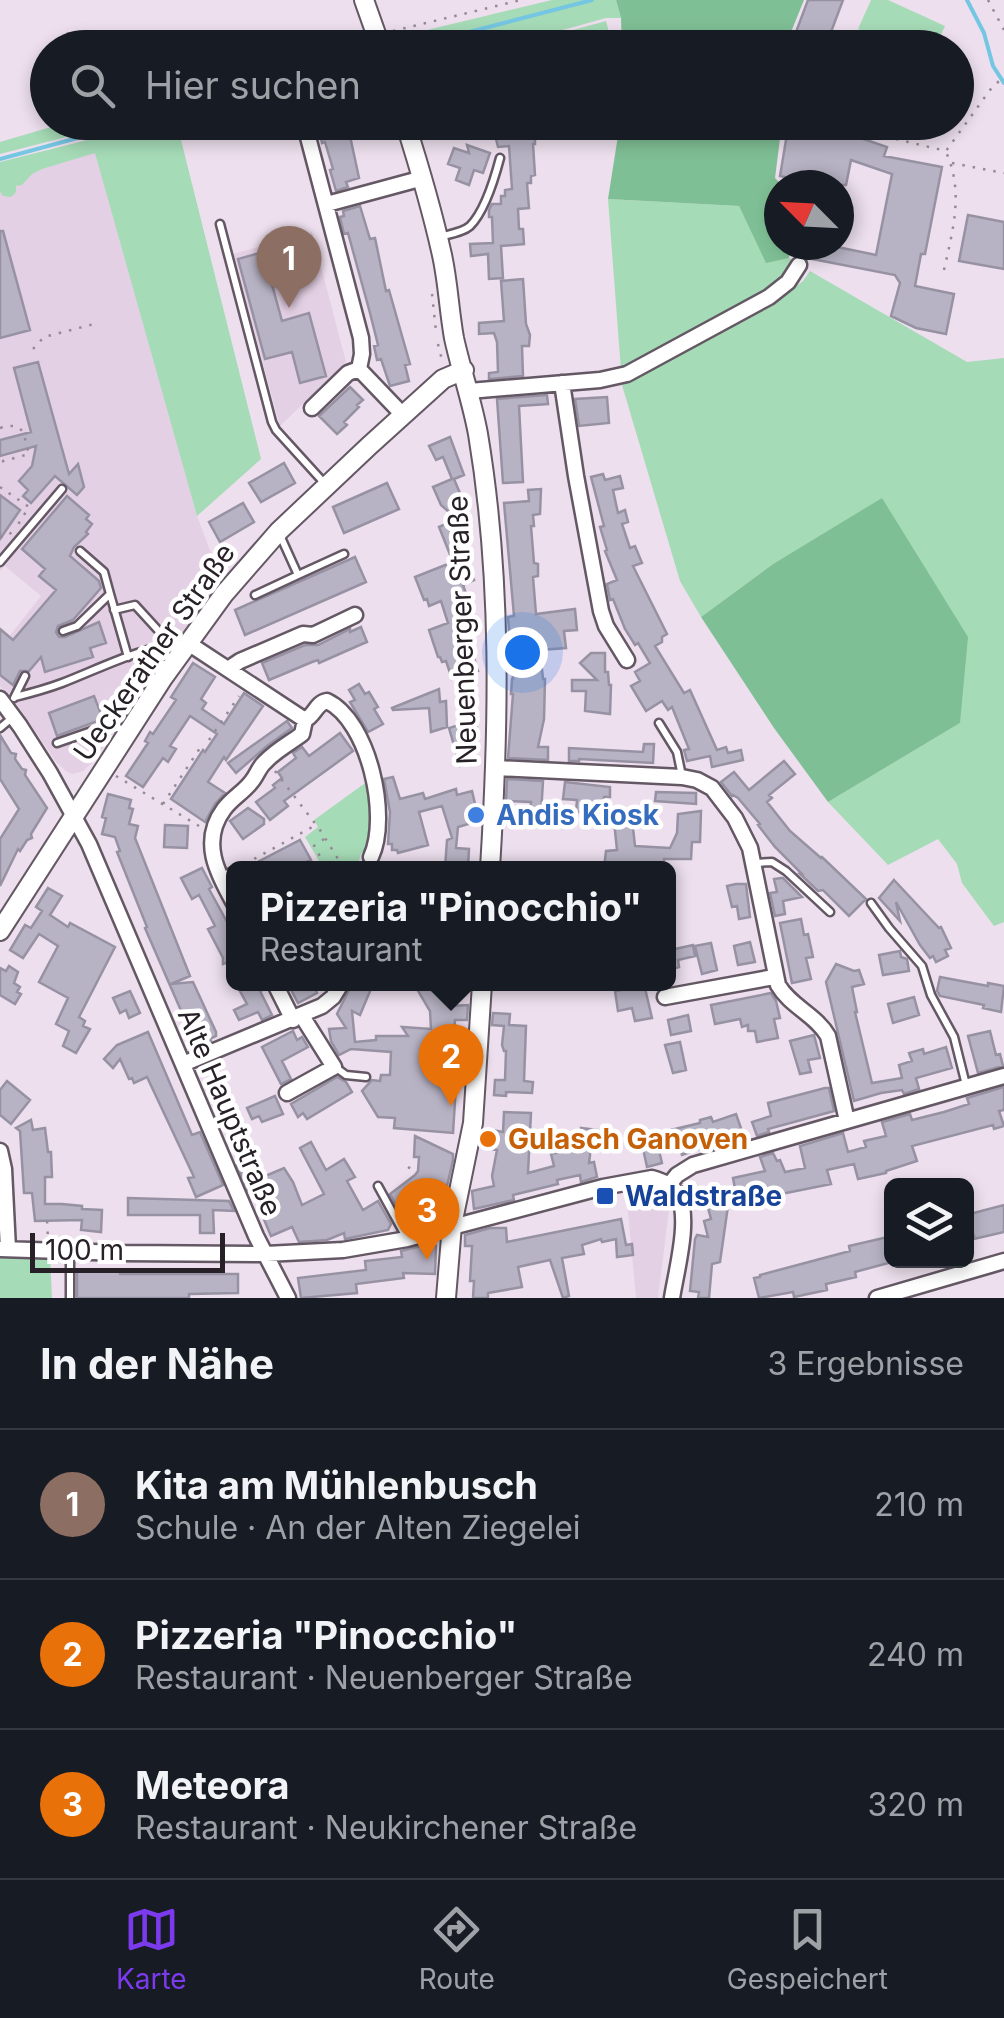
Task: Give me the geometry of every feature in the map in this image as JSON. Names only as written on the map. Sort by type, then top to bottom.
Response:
[{"type":"street","points":[[364,0],[375,30]]},
{"type":"street","points":[[309,140],[362,346],[359,370]]},
{"type":"street","name":"Neuenberger Straße","points":[[411,140],[438,237],[455,342],[456,373],[469,391],[483,472],[497,676],[490,861]]},
{"type":"street","points":[[327,204],[423,178]]},
{"type":"street","points":[[469,391],[600,380],[626,374],[769,297],[788,282],[799,265]]},
{"type":"street","points":[[312,408],[348,373],[359,370]]},
{"type":"street","points":[[359,370],[402,416]]},
{"type":"street","name":"Ueckerather Straße","points":[[0,931],[104,768],[224,594],[279,531],[402,416],[456,373]]},
{"type":"street","points":[[562,383],[601,611],[627,660]]},
{"type":"street","points":[[228,670],[303,634],[313,635],[355,616]]},
{"type":"street","points":[[188,643],[305,720]]},
{"type":"street","points":[[305,720],[323,702],[332,703],[350,720],[364,747],[378,813],[377,839],[370,856]]},
{"type":"street","name":"Alte Hauptstraße","points":[[9,705],[74,814],[110,890],[266,1254],[343,1250],[452,1225]]},
{"type":"street","points":[[226,865],[212,856],[213,834],[224,808],[267,760],[302,734],[305,720]]},
{"type":"street","points":[[496,768],[682,777],[707,784],[716,793],[750,848],[774,977],[787,998],[825,1031],[847,1121]]},
{"type":"street","points":[[665,997],[774,977]]},
{"type":"street","points":[[279,991],[334,1067],[287,1094]]},
{"type":"street","points":[[183,1064],[298,1018],[328,1002],[335,991]]},
{"type":"street","points":[[446,1298],[452,1225],[473,1122],[482,991]]},
{"type":"street","points":[[669,1185],[693,1165],[1004,1076]]},
{"type":"street","points":[[0,1151],[4,1169],[4,1249],[266,1254],[288,1298]]},
{"type":"street","points":[[452,1225],[645,1178],[660,1180],[680,1199],[683,1222],[672,1298]]},
{"type":"street","points":[[877,1298],[930,1290],[1004,1261]]},
{"type":"lane","points":[[438,237],[470,226],[495,178],[500,158]]},
{"type":"lane","points":[[220,224],[272,422],[327,486]]},
{"type":"lane","points":[[0,562],[62,489]]},
{"type":"lane","points":[[279,531],[298,575]]},
{"type":"lane","points":[[80,551],[104,572],[128,658]]},
{"type":"lane","points":[[255,595],[344,554]]},
{"type":"lane","points":[[62,631],[77,626],[110,594]]},
{"type":"lane","points":[[114,610],[135,605],[167,640]]},
{"type":"lane","points":[[9,705],[95,668],[169,644],[188,643]]},
{"type":"lane","points":[[0,728],[25,676]]},
{"type":"lane","points":[[659,722],[676,752],[682,777]]},
{"type":"lane","points":[[56,743],[106,726],[129,731]]},
{"type":"lane","points":[[753,864],[772,862],[830,912]]},
{"type":"lane","points":[[871,903],[922,966],[931,995],[954,1037],[967,1086]]},
{"type":"lane","points":[[334,1067],[346,1075],[366,1077]]},
{"type":"lane","points":[[378,1186],[407,1238]]},
{"type":"lane","points":[[70,1250],[70,1298]]},
{"type":"path","points":[[414,30],[521,0]]},
{"type":"path","points":[[988,0],[1004,30]]},
{"type":"path","points":[[974,115],[1004,76]]},
{"type":"path","points":[[900,140],[946,151]]},
{"type":"path","points":[[946,151],[954,140]]},
{"type":"path","points":[[944,270],[957,205],[954,172],[946,151]]},
{"type":"path","points":[[951,162],[1004,173]]},
{"type":"path","points":[[431,288],[436,332]]},
{"type":"path","points":[[32,349],[44,337],[98,323]]},
{"type":"path","points":[[438,343],[443,367],[456,373]]},
{"type":"path","points":[[0,428],[18,426],[29,454],[0,462]]},
{"type":"path","points":[[0,487],[29,507],[14,531],[0,537]]},
{"type":"path","points":[[210,740],[248,683]]},
{"type":"path","points":[[163,805],[200,748]]},
{"type":"path","points":[[267,760],[339,861]]},
{"type":"path","points":[[104,768],[213,834]]},
{"type":"path","points":[[251,861],[315,826]]},
{"type":"path","points":[[323,861],[314,846],[325,838]]},
{"type":"path","points":[[408,1167],[417,1173]]},
{"type":"path","points":[[48,1220],[48,1249]]},
{"type":"shaded area","points":[[92,140],[197,516],[222,582],[94,761],[73,774],[56,762],[0,686],[0,648],[41,596],[5,566],[0,571],[0,168]]},
{"type":"shaded area","points":[[312,232],[346,362],[280,426],[233,254]]},
{"type":"shaded area","points":[[640,1189],[660,1195],[669,1210],[658,1298],[636,1298],[626,1190]]},
{"type":"green space","points":[[552,0],[616,0],[621,18],[606,18],[563,30],[427,30]]},
{"type":"green space","points":[[616,0],[804,0],[792,30],[621,30]]},
{"type":"green space","points":[[871,0],[888,0],[945,26],[943,30],[858,29]]},
{"type":"green space","points":[[606,21],[608,30],[573,30]]},
{"type":"green space","points":[[30,133],[30,140],[55,140],[0,154],[0,142]]},
{"type":"green space","points":[[87,140],[181,140],[261,459],[197,516],[95,153],[32,174],[16,186],[11,197],[0,192],[0,162]]},
{"type":"green space","points":[[617,140],[780,140],[776,170],[764,170],[764,259],[739,206],[608,199]]},
{"type":"green space","points":[[608,199],[739,206],[764,260],[793,261],[792,270],[783,281],[621,370]]},
{"type":"green space","points":[[810,271],[967,362],[1004,358],[1004,922],[994,926],[962,883],[957,864],[938,839],[888,865],[828,802],[960,723],[882,499],[773,564],[701,617],[680,581],[622,385],[788,293]]},
{"type":"green space","points":[[882,498],[968,637],[960,723],[828,802],[701,617],[773,564]]},
{"type":"green space","points":[[368,781],[372,841],[359,861],[319,861],[305,837],[318,827],[314,820]]},
{"type":"green space","points":[[0,1253],[50,1253],[52,1298],[0,1298]]},
{"type":"building","points":[[808,0],[843,0],[832,30],[797,30]]},
{"type":"building","points":[[321,140],[351,140],[359,178],[346,182],[348,187],[336,191],[330,170],[333,169],[325,142]]},
{"type":"building","points":[[496,140],[535,140],[535,175],[527,183],[529,208],[518,209],[524,244],[501,246],[503,278],[489,279],[488,254],[471,256],[470,244],[493,243],[489,210],[492,204],[501,204],[505,190],[512,189],[509,146],[498,147]]},
{"type":"building","points":[[786,140],[866,140],[887,147],[884,156],[942,167],[915,286],[954,294],[946,334],[916,328],[891,316],[900,283],[895,275],[817,260],[854,260],[854,250],[876,255],[892,174],[851,160],[849,170],[781,170]]},
{"type":"building","points":[[467,145],[490,153],[483,173],[474,170],[469,185],[456,180],[460,168],[448,164],[454,148],[469,153]]},
{"type":"building","points":[[360,206],[370,239],[375,238],[386,291],[389,290],[410,364],[405,365],[409,381],[390,386],[381,359],[377,360],[374,346],[378,345],[370,313],[340,217],[344,216],[343,211]]},
{"type":"building","points":[[968,215],[1004,222],[1004,269],[959,261]]},
{"type":"building","points":[[0,231],[30,330],[0,338]]},
{"type":"building","points":[[263,252],[282,321],[309,313],[326,376],[300,383],[292,352],[265,359],[238,259]]},
{"type":"building","points":[[523,279],[530,335],[529,346],[522,346],[523,376],[489,379],[489,373],[498,372],[497,342],[494,333],[479,334],[479,323],[504,321],[501,281]]},
{"type":"building","points":[[38,362],[69,474],[78,464],[84,487],[77,495],[55,476],[31,503],[23,496],[28,490],[19,481],[32,466],[36,446],[0,456],[0,440],[31,432],[14,368]]},
{"type":"building","points":[[350,387],[363,400],[337,434],[319,416]]},
{"type":"building","points":[[547,395],[548,404],[519,406],[523,482],[503,483],[497,399]]},
{"type":"building","points":[[607,397],[609,423],[579,426],[575,399]]},
{"type":"building","points":[[450,437],[464,475],[454,479],[465,505],[456,508],[469,544],[460,548],[474,580],[463,585],[473,614],[466,616],[478,671],[452,679],[446,661],[438,657],[429,630],[448,623],[441,601],[429,606],[415,577],[453,562],[439,527],[457,519],[441,505],[433,487],[452,479],[443,457],[436,460],[429,446]]},
{"type":"building","points":[[284,463],[295,483],[261,502],[249,483]]},
{"type":"building","points":[[603,474],[605,480],[620,476],[623,488],[613,490],[618,513],[625,510],[628,522],[622,524],[630,548],[635,546],[642,563],[633,566],[667,634],[655,646],[684,693],[690,690],[717,750],[741,750],[743,760],[712,767],[710,756],[687,761],[684,750],[689,749],[672,707],[668,710],[662,701],[646,711],[631,686],[640,681],[635,672],[650,663],[625,629],[613,599],[610,600],[607,584],[617,580],[605,551],[600,527],[604,526],[591,477]]},
{"type":"building","points":[[387,483],[399,509],[344,533],[333,507]]},
{"type":"building","points":[[541,489],[540,514],[533,515],[531,526],[534,563],[538,564],[538,576],[533,577],[536,614],[575,609],[577,630],[564,631],[566,648],[540,650],[545,679],[544,719],[538,747],[548,747],[548,760],[508,758],[513,679],[508,617],[514,616],[504,503],[529,501],[528,490]]},
{"type":"building","points":[[0,495],[20,510],[0,539]]},
{"type":"building","points":[[67,496],[89,515],[86,519],[92,524],[70,556],[99,581],[101,588],[73,620],[58,626],[56,632],[65,637],[99,622],[106,643],[90,648],[93,657],[45,672],[41,657],[29,671],[20,671],[13,685],[0,675],[0,629],[13,640],[56,590],[39,576],[45,569],[22,549]]},
{"type":"building","points":[[243,503],[254,522],[220,542],[209,522]]},
{"type":"building","points":[[355,557],[366,582],[245,635],[235,610]]},
{"type":"building","points":[[361,627],[367,642],[269,680],[262,663]]},
{"type":"building","points":[[591,653],[605,653],[605,672],[611,685],[610,714],[585,711],[586,691],[572,691],[572,680],[597,680],[580,663]]},
{"type":"building","points":[[193,663],[215,677],[201,699],[206,703],[202,709],[224,724],[244,693],[263,706],[208,782],[225,793],[205,822],[171,799],[217,734],[190,716],[170,746],[176,749],[168,762],[163,758],[143,787],[126,776],[148,743],[145,741],[150,732],[153,734],[176,700],[171,697]]},
{"type":"building","points":[[359,684],[378,707],[374,709],[383,724],[368,732],[350,702],[355,700],[349,690]]},
{"type":"building","points":[[439,689],[440,702],[446,701],[447,727],[431,732],[429,708],[392,708]]},
{"type":"building","points":[[94,696],[103,719],[57,736],[49,713]]},
{"type":"building","points":[[475,720],[479,749],[470,751],[473,762],[460,766],[449,728]]},
{"type":"building","points":[[287,721],[292,728],[236,773],[228,763]]},
{"type":"building","points":[[340,733],[353,751],[284,801],[288,806],[270,820],[256,802],[275,788],[273,785],[282,778],[278,772],[296,758],[293,753],[302,747],[309,756]]},
{"type":"building","points":[[0,735],[11,753],[16,754],[15,759],[26,770],[25,775],[47,808],[32,838],[18,849],[0,886],[0,839],[19,809],[0,779]]},
{"type":"building","points":[[644,744],[654,744],[653,763],[569,761],[569,748],[643,752]]},
{"type":"building","points":[[784,761],[795,774],[769,795],[772,798],[767,802],[790,831],[866,899],[849,916],[800,874],[721,782],[734,772],[749,790]]},
{"type":"building","points":[[393,777],[400,799],[423,793],[425,799],[456,789],[457,795],[472,791],[479,821],[458,827],[456,848],[469,849],[468,861],[446,861],[447,840],[452,838],[442,806],[419,812],[428,845],[398,853],[392,850],[392,844],[388,844],[390,812],[384,779]]},
{"type":"building","points":[[507,779],[543,781],[541,814],[530,813],[531,802],[506,801]]},
{"type":"building","points":[[565,782],[610,787],[610,797],[604,797],[602,815],[576,812],[577,800],[563,799]]},
{"type":"building","points":[[656,792],[696,793],[696,804],[655,801]]},
{"type":"building","points":[[108,794],[131,800],[129,824],[138,826],[135,838],[190,976],[171,984],[193,982],[216,1032],[211,1041],[196,1045],[145,928],[115,837],[102,834]]},
{"type":"building","points":[[248,808],[264,819],[264,824],[243,839],[230,821]]},
{"type":"building","points":[[701,811],[700,842],[692,842],[691,859],[605,861],[606,851],[617,850],[614,821],[632,819],[635,846],[670,848],[677,833],[678,814]]},
{"type":"building","points":[[165,825],[188,826],[187,848],[164,847]]},
{"type":"building","points":[[300,840],[311,860],[309,861],[260,861]]},
{"type":"building","points":[[202,868],[226,920],[226,963],[223,964],[208,929],[215,926],[199,895],[192,899],[181,878]]},
{"type":"building","points":[[783,878],[802,897],[783,901],[785,914],[775,916],[770,893],[777,892],[774,879]]},
{"type":"building","points":[[894,880],[941,927],[951,948],[945,950],[948,956],[936,962],[933,956],[930,958],[896,902],[900,921],[879,898]]},
{"type":"building","points":[[746,884],[750,917],[739,919],[737,906],[732,907],[727,886]]},
{"type":"building","points":[[48,888],[62,896],[50,915],[115,947],[79,1017],[85,1021],[83,1026],[90,1029],[76,1053],[63,1046],[69,1031],[56,1024],[68,998],[39,982],[58,946],[39,934],[23,958],[10,950],[25,925],[31,928],[42,911],[36,907]]},
{"type":"building","points":[[801,919],[813,957],[806,958],[811,979],[792,983],[780,923]]},
{"type":"building","points":[[750,942],[755,962],[738,965],[734,946]]},
{"type":"building","points":[[711,943],[717,970],[702,974],[695,946]]},
{"type":"building","points":[[693,945],[695,956],[678,960],[676,968],[676,949]]},
{"type":"building","points":[[900,951],[901,957],[907,959],[909,971],[883,975],[879,955]]},
{"type":"building","points":[[836,964],[859,970],[864,984],[852,987],[872,1083],[902,1078],[899,1065],[912,1061],[909,1053],[923,1049],[924,1054],[946,1047],[952,1068],[916,1078],[919,1089],[854,1101],[826,982]]},
{"type":"building","points":[[9,966],[18,972],[14,983],[21,994],[15,1004],[0,995],[0,968],[6,971]]},
{"type":"building","points":[[940,977],[1004,986],[1001,1012],[940,996]]},
{"type":"building","points":[[130,991],[140,1013],[129,1018],[126,1010],[120,1013],[113,998]]},
{"type":"building","points":[[240,991],[260,991],[272,1015],[262,1020],[258,1012],[239,1020],[234,1010],[247,1004]]},
{"type":"building","points":[[292,991],[316,991],[317,993],[298,1003]]},
{"type":"building","points":[[348,991],[370,991],[360,1015],[352,1011],[355,1042],[376,1040],[376,1036],[408,1036],[402,1027],[431,1029],[430,1011],[418,991],[449,991],[450,1006],[468,1005],[467,1020],[455,1020],[453,1053],[458,1054],[453,1133],[394,1128],[395,1118],[378,1117],[362,1091],[372,1080],[380,1081],[381,1075],[390,1075],[391,1052],[351,1049],[339,1055],[329,1029],[346,1028],[337,1014]]},
{"type":"building","points":[[615,991],[646,991],[652,1018],[635,1021],[632,1008],[618,1011]]},
{"type":"building","points":[[771,993],[780,1018],[774,1019],[778,1038],[757,1042],[755,1031],[748,1031],[748,1025],[742,1027],[740,1019],[715,1024],[711,1005]]},
{"type":"building","points":[[914,997],[919,1015],[893,1023],[888,1004]]},
{"type":"building","points":[[493,1013],[510,1014],[509,1025],[526,1026],[524,1081],[533,1082],[532,1093],[494,1095],[495,1080],[505,1080],[506,1051],[502,1045],[504,1026],[492,1025]]},
{"type":"building","points":[[688,1015],[691,1031],[671,1035],[668,1020]]},
{"type":"building","points":[[293,1031],[297,1040],[302,1037],[308,1047],[282,1061],[291,1079],[281,1084],[262,1047]]},
{"type":"building","points":[[990,1031],[1003,1066],[978,1073],[968,1036]]},
{"type":"building","points":[[148,1032],[192,1135],[200,1132],[223,1185],[196,1197],[188,1178],[194,1177],[147,1077],[134,1083],[120,1059],[113,1068],[104,1059],[117,1045]]},
{"type":"building","points":[[814,1035],[820,1058],[808,1060],[811,1072],[800,1074],[790,1041]]},
{"type":"building","points":[[680,1042],[686,1070],[673,1073],[665,1045]]},
{"type":"building","points":[[337,1077],[352,1092],[307,1119],[303,1113],[298,1117],[291,1104]]},
{"type":"building","points":[[7,1081],[30,1100],[11,1124],[0,1115],[0,1090]]},
{"type":"building","points":[[1004,1087],[1004,1110],[999,1111],[1004,1126],[994,1129],[993,1125],[912,1146],[917,1161],[886,1173],[858,1179],[854,1164],[827,1170],[831,1184],[737,1199],[733,1178],[765,1171],[760,1157],[773,1153],[785,1172],[805,1168],[800,1146],[843,1133],[848,1152],[866,1147],[864,1141],[886,1136],[882,1122],[910,1114],[912,1120],[944,1112],[969,1104],[967,1098]]},
{"type":"building","points":[[829,1088],[834,1111],[768,1129],[769,1132],[757,1136],[752,1122],[771,1116],[768,1103]]},
{"type":"building","points":[[275,1096],[283,1114],[262,1122],[259,1116],[252,1119],[247,1108]]},
{"type":"building","points":[[504,1112],[531,1113],[528,1173],[554,1166],[551,1154],[580,1147],[581,1128],[614,1132],[614,1142],[592,1139],[589,1163],[594,1162],[597,1177],[581,1182],[580,1175],[557,1180],[558,1184],[513,1195],[514,1200],[474,1209],[472,1191],[494,1186],[497,1150],[484,1148],[487,1129],[503,1132]]},
{"type":"building","points":[[736,1114],[743,1134],[682,1155],[677,1140],[658,1146],[662,1163],[647,1167],[642,1144],[656,1140],[654,1134],[711,1117],[713,1122]]},
{"type":"building","points":[[31,1120],[33,1130],[45,1128],[51,1152],[52,1177],[45,1177],[45,1204],[102,1210],[101,1232],[81,1230],[82,1220],[35,1221],[32,1193],[24,1193],[20,1131],[16,1128]]},
{"type":"building","points":[[415,1136],[453,1154],[453,1160],[447,1186],[437,1202],[424,1210],[426,1215],[407,1225],[390,1194],[418,1171]]},
{"type":"building","points":[[311,1142],[326,1170],[344,1159],[355,1177],[347,1181],[363,1210],[378,1201],[391,1224],[388,1230],[345,1239],[344,1233],[327,1240],[299,1242],[292,1227],[271,1236],[260,1210],[269,1206],[260,1184],[248,1190],[237,1165],[255,1158],[263,1177],[284,1168],[302,1205],[324,1194],[300,1148]]},
{"type":"building","points":[[128,1198],[229,1201],[234,1211],[213,1210],[214,1233],[200,1233],[200,1215],[128,1215]]},
{"type":"building","points":[[729,1199],[720,1262],[712,1264],[709,1298],[698,1298],[699,1292],[690,1291],[695,1239],[697,1235],[708,1237],[704,1221],[711,1219],[707,1204]]},
{"type":"building","points":[[1004,1205],[1004,1232],[974,1239],[974,1213]]},
{"type":"building","points":[[621,1219],[626,1245],[632,1244],[633,1255],[617,1257],[616,1239],[582,1245],[584,1254],[562,1258],[569,1296],[563,1298],[550,1260],[518,1267],[522,1287],[488,1293],[488,1298],[473,1298],[472,1246],[465,1246],[465,1235],[506,1228],[507,1242]]},
{"type":"building","points":[[884,1238],[884,1264],[855,1272],[856,1277],[826,1284],[827,1290],[794,1297],[793,1292],[759,1298],[754,1278],[850,1251],[849,1246]]},
{"type":"building","points":[[436,1246],[435,1274],[403,1273],[404,1278],[356,1284],[357,1293],[301,1298],[298,1278],[366,1270],[365,1261],[402,1257],[401,1251]]},
{"type":"building","points":[[120,1270],[120,1274],[238,1274],[238,1293],[189,1294],[189,1298],[77,1298],[77,1271]]},
{"type":"waterway","points":[[477,30],[592,0]]},
{"type":"waterway","points":[[967,0],[984,33],[993,66],[1004,83]]},
{"type":"waterway","points":[[0,159],[70,140]]},
{"type":"place","name":"Kita am Mühlenbusch","points":[[289,308]]},
{"type":"place","name":"Andis Kiosk","points":[[476,815]]},
{"type":"place","name":"Pizzeria \"Pinocchio\"","points":[[451,1106]]},
{"type":"place","name":"Gulasch Ganoven","points":[[488,1139]]},
{"type":"place","name":"Waldstraße","points":[[605,1196]]},
{"type":"place","name":"Meteora","points":[[427,1260]]}]
